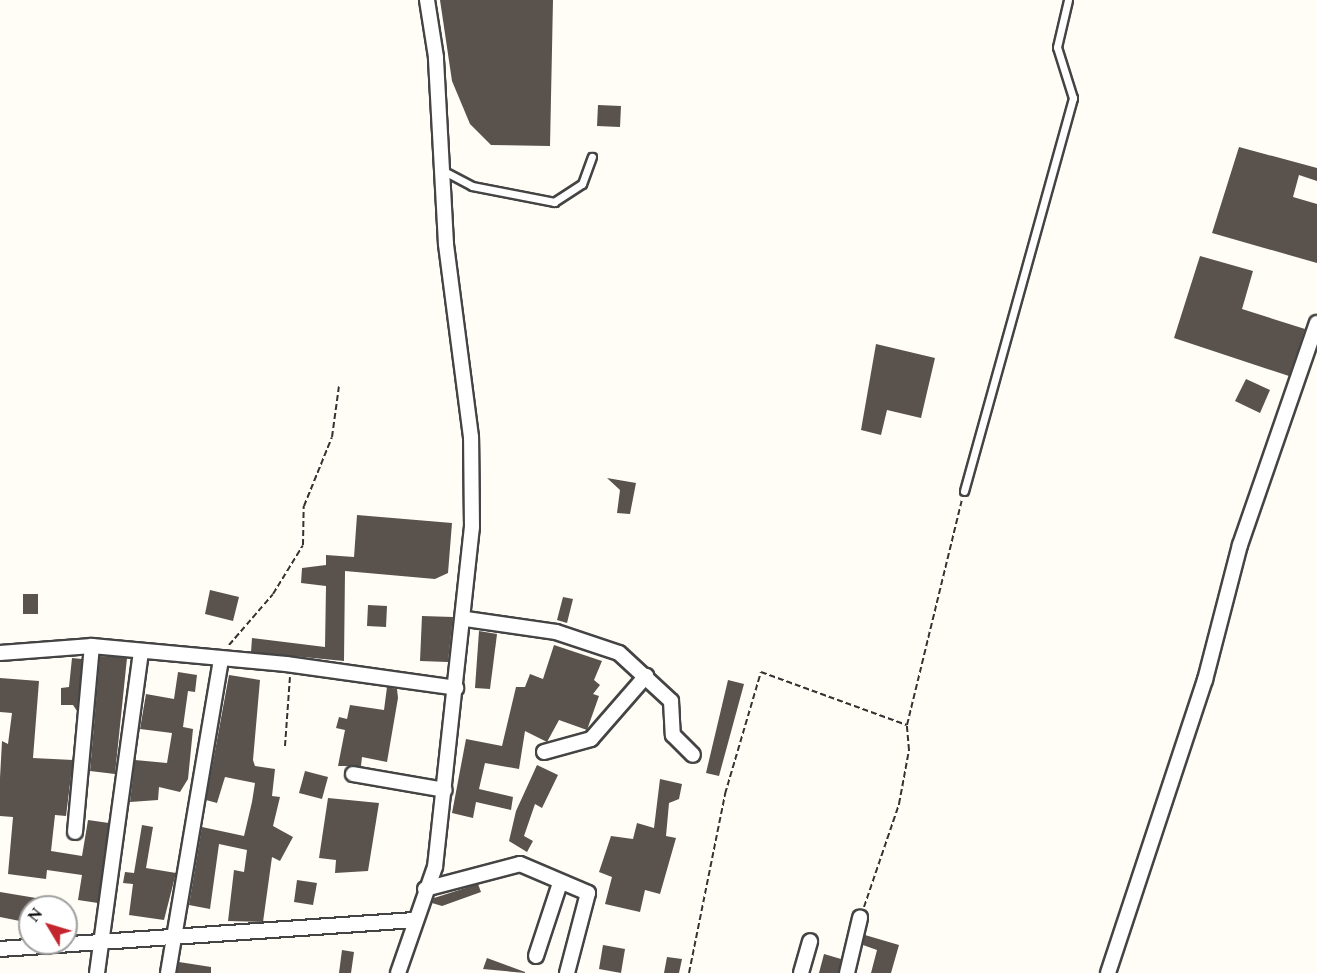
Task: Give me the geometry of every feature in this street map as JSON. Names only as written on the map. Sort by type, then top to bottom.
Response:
[{"type":"street","points":[[398,973],[424,889],[435,867],[466,619],[471,437],[446,244],[436,57],[427,0]]},
{"type":"street","points":[[1108,973],[1205,680],[1240,545],[1317,324]]},
{"type":"street","points":[[466,619],[556,632],[619,653],[671,701],[673,735],[693,756]]},
{"type":"street","points":[[0,653],[92,646],[141,653],[290,665],[456,688]]},
{"type":"street","points":[[75,832],[92,646]]},
{"type":"street","points":[[97,973],[141,653]]},
{"type":"street","points":[[168,973],[170,940],[224,659]]},
{"type":"street","points":[[544,752],[591,739],[646,676]]},
{"type":"street","points":[[353,774],[445,790]]},
{"type":"street","points":[[424,889],[520,864],[588,893],[567,973]]},
{"type":"street","points":[[536,956],[560,883]]},
{"type":"street","points":[[847,973],[860,918]]},
{"type":"street","points":[[0,949],[170,940],[415,920]]},
{"type":"street","points":[[801,973],[810,941]]},
{"type":"lane","points":[[964,491],[1073,98],[1057,47],[1068,0]]},
{"type":"lane","points":[[442,170],[472,186],[554,202],[582,184],[592,157]]},
{"type":"path","points":[[224,659],[229,644],[273,594],[303,545],[304,506],[332,437],[339,386]]},
{"type":"path","points":[[860,918],[899,804],[909,750],[907,725],[964,491]]},
{"type":"path","points":[[285,746],[290,665]]},
{"type":"path","points":[[689,973],[725,794],[761,672],[907,725]]},
{"type":"building","points":[[440,0],[553,0],[550,146],[491,145],[470,124],[452,81]]},
{"type":"building","points":[[598,105],[621,106],[620,127],[597,126]]},
{"type":"building","points":[[1239,147],[1317,168],[1317,181],[1299,175],[1293,197],[1317,204],[1317,263],[1212,233]]},
{"type":"building","points":[[1200,256],[1253,271],[1242,309],[1305,329],[1289,376],[1174,338]]},
{"type":"building","points":[[876,344],[935,358],[921,418],[887,410],[881,435],[861,430]]},
{"type":"building","points":[[1246,379],[1270,390],[1260,413],[1235,401]]},
{"type":"building","points":[[607,478],[636,483],[630,514],[617,513],[620,490]]},
{"type":"building","points":[[357,515],[452,523],[448,573],[435,579],[345,571],[344,661],[251,652],[252,638],[325,647],[326,586],[301,583],[302,568],[326,565],[326,555],[354,557]]},
{"type":"building","points":[[210,590],[239,597],[233,621],[205,614]]},
{"type":"building","points":[[23,594],[38,594],[38,614],[23,614]]},
{"type":"building","points":[[563,597],[573,599],[567,623],[557,620]]},
{"type":"building","points":[[368,605],[387,606],[386,627],[367,626]]},
{"type":"building","points":[[422,616],[453,617],[448,662],[420,661]]},
{"type":"building","points":[[479,631],[497,634],[490,689],[475,688]]},
{"type":"building","points":[[554,645],[602,661],[594,680],[600,685],[593,694],[599,696],[587,730],[559,720],[547,742],[525,731],[519,769],[485,763],[479,789],[513,797],[511,810],[476,802],[473,818],[452,813],[466,739],[502,746],[516,687],[525,687],[530,674],[543,679]]},
{"type":"building","points":[[100,656],[127,658],[115,774],[90,771]]},
{"type":"building","points":[[72,658],[82,659],[77,711],[73,705],[61,705],[61,688],[69,687]]},
{"type":"building","points":[[178,672],[197,675],[195,692],[188,691],[183,727],[193,729],[188,779],[180,792],[159,787],[158,800],[130,802],[135,760],[167,763],[172,733],[140,729],[146,694],[174,699]]},
{"type":"building","points":[[229,675],[260,680],[253,760],[255,766],[275,769],[272,796],[280,797],[273,826],[293,837],[280,861],[272,857],[263,922],[228,921],[234,870],[244,872],[247,850],[219,844],[210,909],[189,905],[202,827],[244,836],[252,802],[255,783],[225,777],[217,803],[206,800]]},
{"type":"building","points":[[0,678],[39,681],[33,758],[73,760],[66,816],[55,815],[51,851],[82,856],[88,820],[109,823],[98,903],[78,900],[82,875],[47,870],[46,879],[8,874],[13,817],[0,816],[0,778],[2,741],[8,744],[12,713],[0,712]]},
{"type":"building","points":[[728,680],[744,684],[719,776],[706,773]]},
{"type":"building","points":[[387,687],[397,689],[398,698],[387,762],[362,757],[361,766],[338,766],[345,730],[336,728],[339,717],[347,719],[350,705],[384,710]]},
{"type":"building","points":[[537,765],[558,775],[542,808],[535,804],[524,836],[533,841],[527,852],[509,841],[516,811]]},
{"type":"building","points":[[305,771],[328,777],[322,799],[299,793]]},
{"type":"building","points":[[660,779],[682,784],[679,799],[669,803],[666,836],[676,838],[660,894],[645,890],[640,912],[605,904],[612,877],[599,872],[611,836],[633,839],[637,823],[654,828]]},
{"type":"building","points":[[328,798],[379,803],[368,871],[335,873],[336,860],[319,858]]},
{"type":"building","points":[[142,825],[153,827],[146,868],[176,873],[164,920],[129,915],[133,884],[123,883],[125,872],[134,873]]},
{"type":"building","points":[[297,880],[317,883],[313,905],[294,902]]},
{"type":"building","points":[[478,884],[481,892],[442,906],[432,903],[434,898]]},
{"type":"building","points":[[0,892],[18,895],[18,921],[0,917]]},
{"type":"building","points":[[865,935],[899,945],[891,973],[871,973],[877,950],[863,945]]},
{"type":"building","points":[[603,945],[625,949],[621,973],[599,969]]},
{"type":"building","points":[[342,950],[354,952],[351,973],[339,973]]},
{"type":"building","points":[[824,954],[841,959],[838,973],[819,973]]},
{"type":"building","points":[[667,957],[682,959],[679,973],[664,973]]},
{"type":"building","points":[[487,958],[525,972],[525,973],[483,969]]},
{"type":"building","points":[[179,962],[211,967],[211,973],[177,973]]}]
